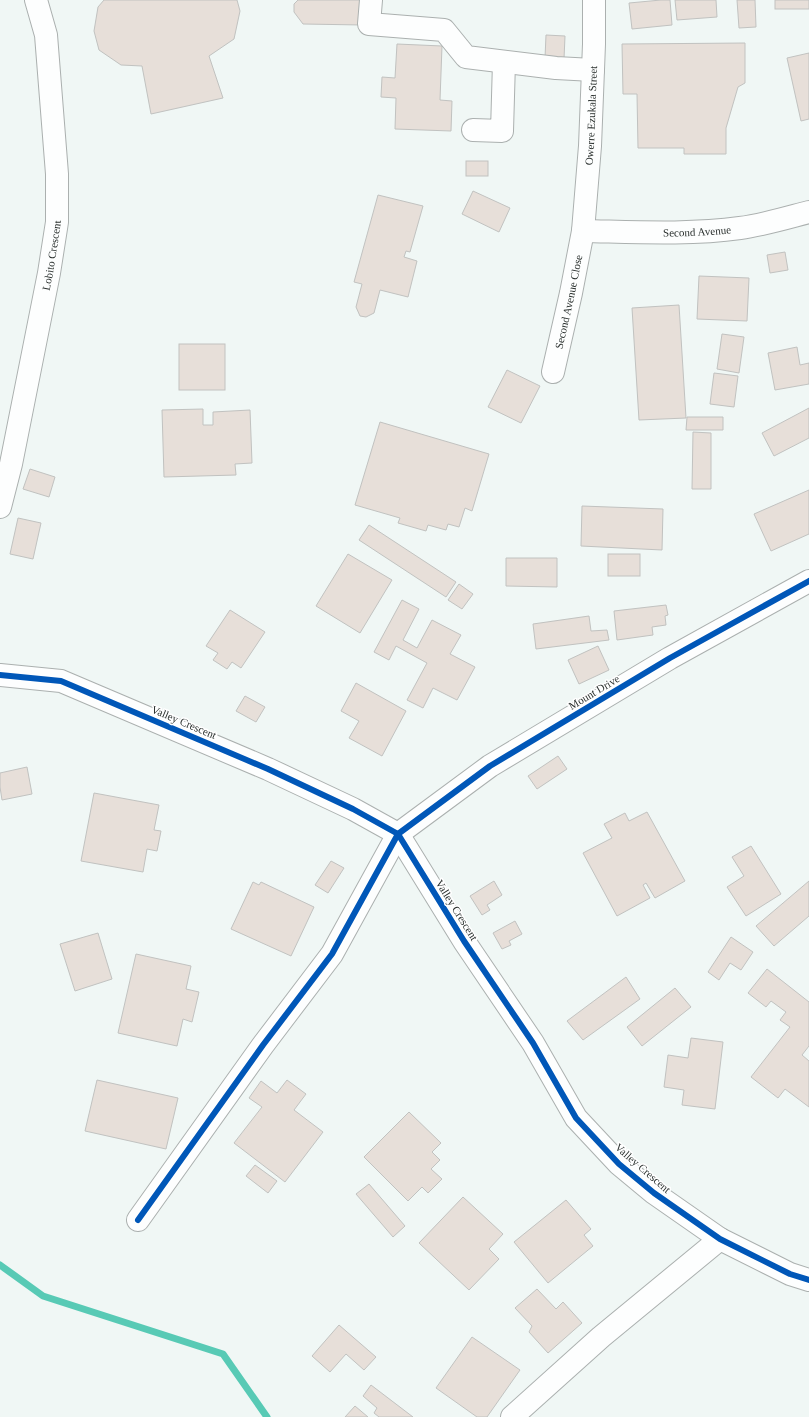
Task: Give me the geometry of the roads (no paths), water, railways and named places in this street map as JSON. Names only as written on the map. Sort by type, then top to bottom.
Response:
[{"type":"street","name":"Lobito Crescent","points":[[0,507],[11,464],[49,273],[57,222],[58,174],[46,35],[36,0]]},
{"type":"street","points":[[371,0],[369,24],[444,30],[466,57],[556,68],[593,70]]},
{"type":"street","name":"Owerre Ezukala Street","points":[[584,231],[590,146],[594,0]]},
{"type":"street","points":[[473,130],[502,131],[504,62]]},
{"type":"street","name":"Second Avenue","points":[[584,231],[663,232],[740,228],[809,212]]},
{"type":"street","name":"Second Avenue Close","points":[[553,372],[584,231]]},
{"type":"street","name":"Mount Drive","points":[[398,834],[490,766],[670,658],[809,580]]},
{"type":"street","name":"Valley Crescent","points":[[0,675],[61,681],[268,768],[353,809],[398,834],[464,941],[533,1043],[576,1118],[619,1164],[648,1188],[720,1239],[790,1274],[809,1280]]},
{"type":"street","points":[[138,1220],[264,1045],[332,954],[398,834]]},
{"type":"street","points":[[512,1417],[601,1337],[720,1239]]},
{"type":"waterway","points":[[0,1265],[43,1296],[223,1354],[267,1417]]}]
